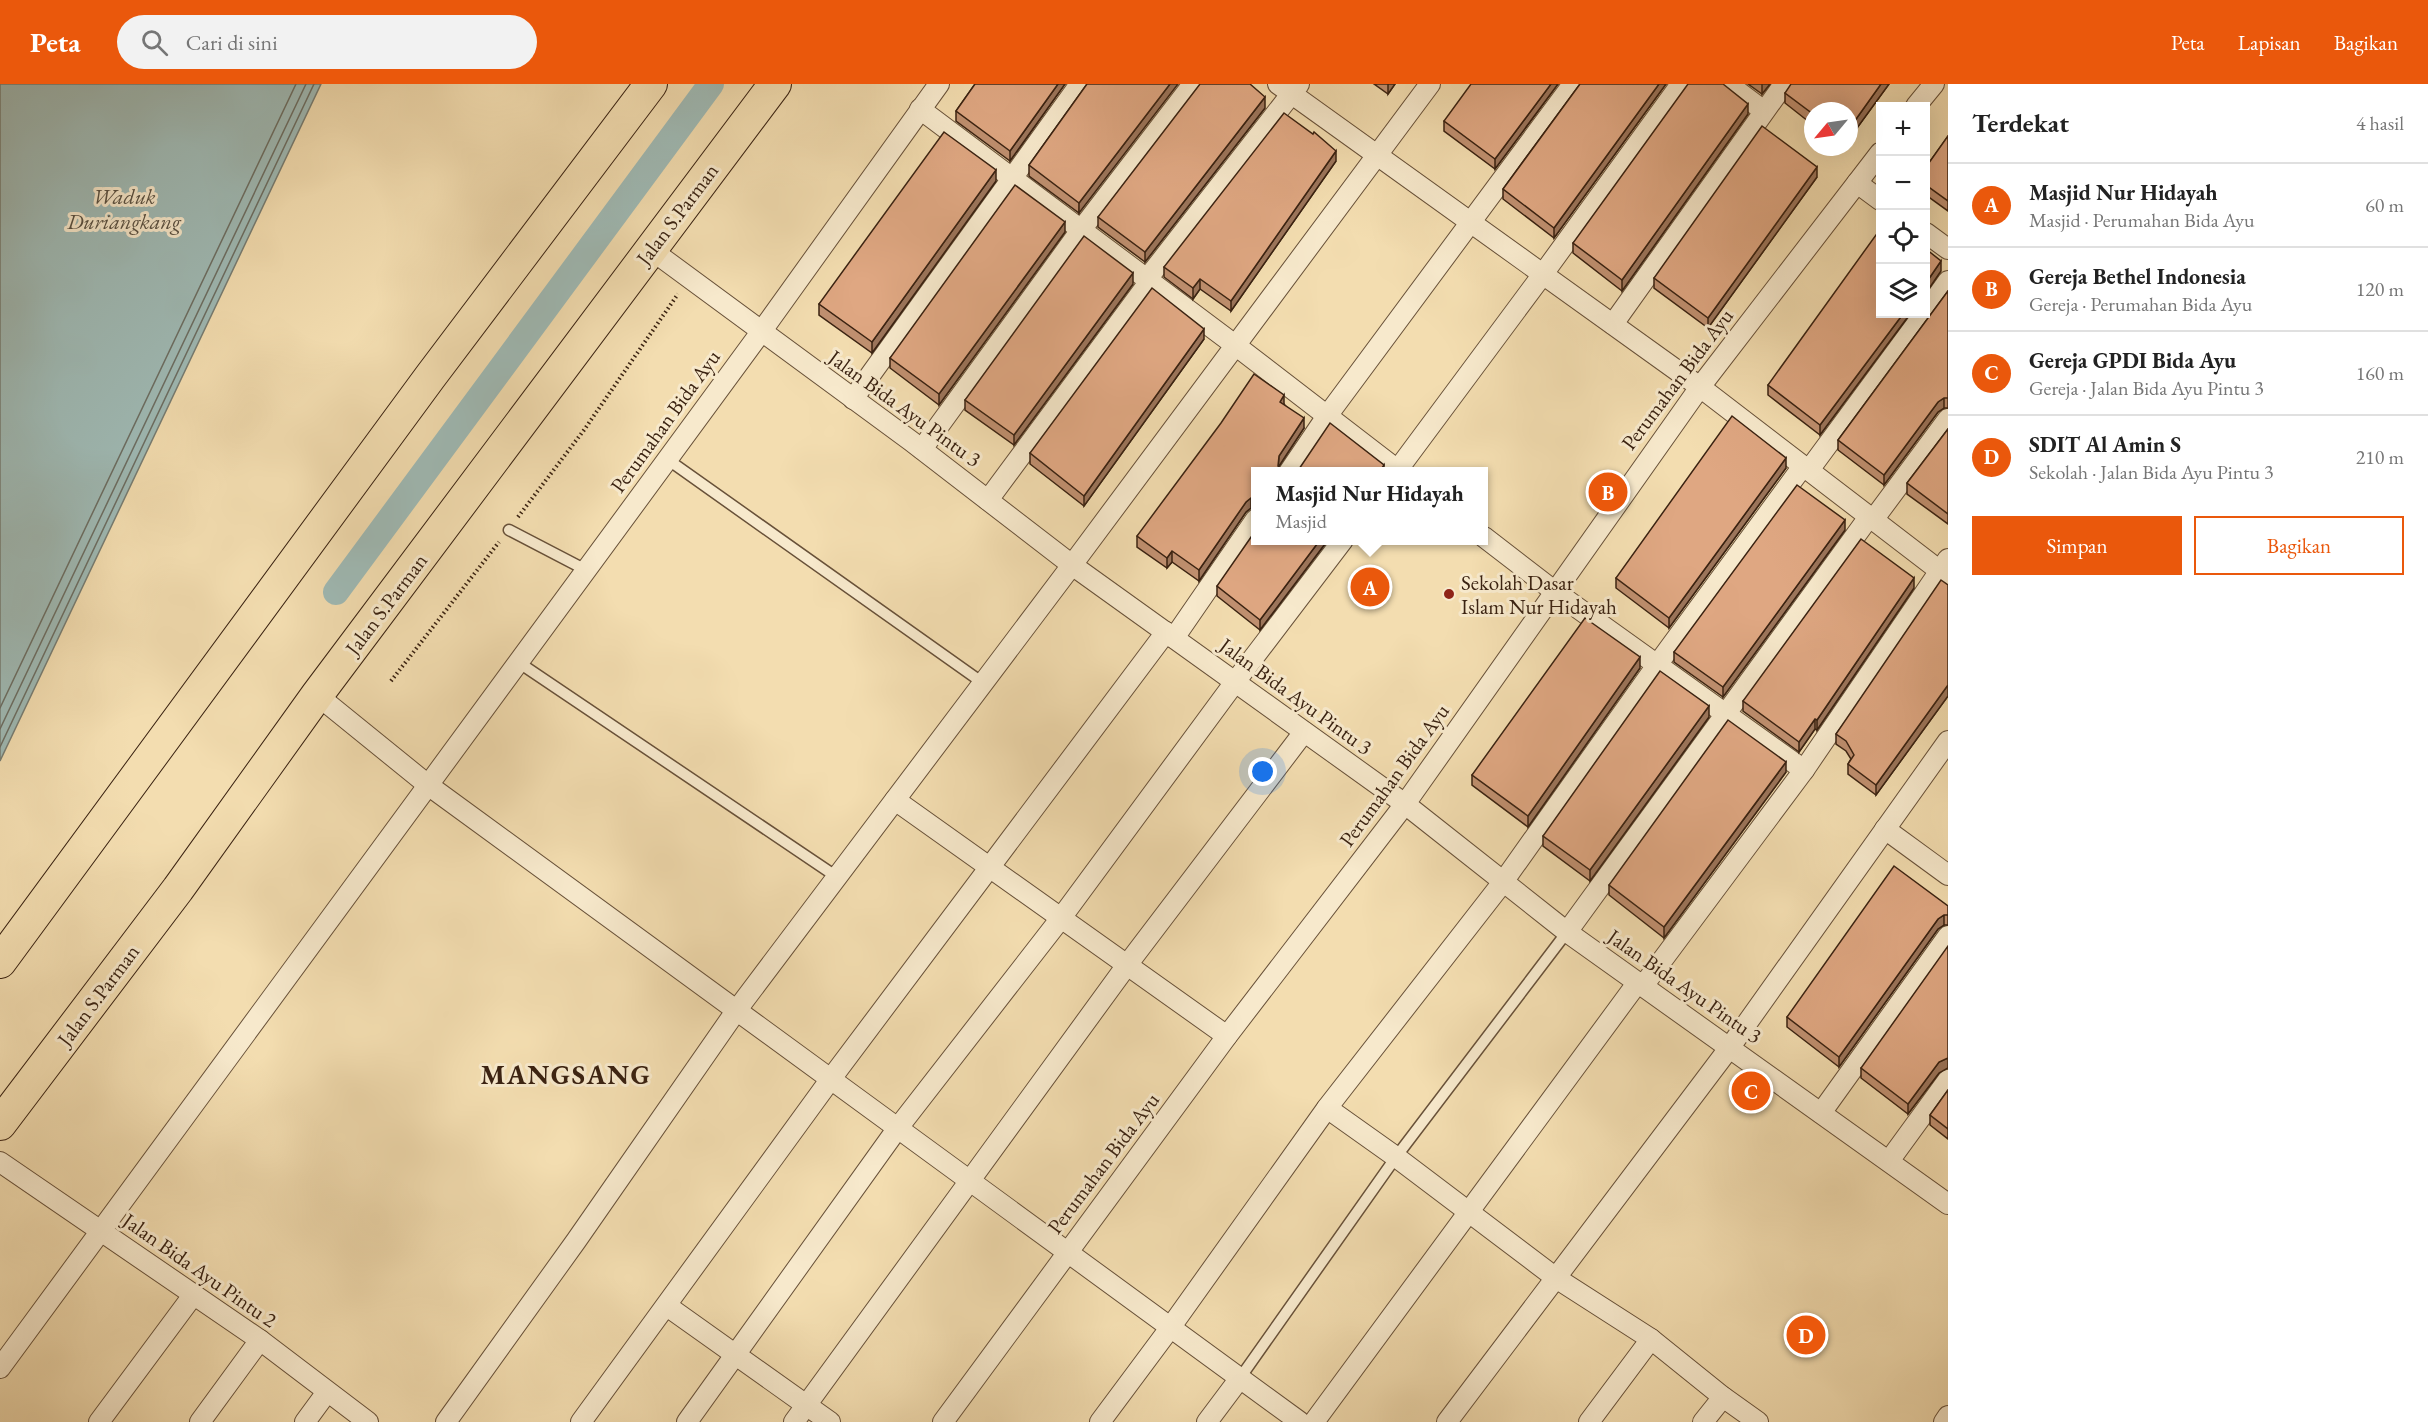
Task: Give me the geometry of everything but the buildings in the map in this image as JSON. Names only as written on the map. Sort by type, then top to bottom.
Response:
[{"type":"main road","points":[[0,962],[430,377],[651,84]]},
{"type":"main road","name":"Jalan S.Parman","points":[[0,1125],[178,889],[317,695],[775,84]]},
{"type":"street","name":"Perumahan Bida Ayu","points":[[0,1368],[761,332],[939,84]]},
{"type":"street","points":[[853,399],[1080,84]]},
{"type":"street","points":[[922,449],[1081,230],[1193,84]]},
{"type":"street","points":[[446,1422],[576,1241],[736,1011],[1430,84]]},
{"type":"street","points":[[1292,467],[1573,84]]},
{"type":"street","points":[[1401,467],[1681,84]]},
{"type":"street","points":[[1728,84],[1764,111]]},
{"type":"street","points":[[1613,324],[1784,84]]},
{"type":"street","points":[[1919,102],[1934,84]]},
{"type":"street","points":[[988,500],[1290,87],[1377,154],[1700,387],[1871,518],[1945,569],[1804,770],[1468,1211],[1314,1422]]},
{"type":"street","points":[[920,110],[1149,280],[1393,467]]},
{"type":"street","name":"Perumahan Bida Ayu","points":[[943,1422],[1227,1036],[1405,804],[1700,387],[1879,156]]},
{"type":"street","points":[[1857,183],[1876,196]]},
{"type":"street","points":[[1930,235],[1948,249]]},
{"type":"street","name":"Jalan Bida Ayu Pintu 3","points":[[650,249],[922,449],[1072,565],[1405,804],[1566,932],[1948,1204]]},
{"type":"street","points":[[1930,306],[1948,281]]},
{"type":"street","points":[[1100,1422],[1327,1108],[1503,882],[1657,665],[1921,318]]},
{"type":"street","points":[[1566,932],[1871,518],[1948,419]]},
{"type":"street","points":[[581,1422],[668,1306],[830,1080],[1251,526]]},
{"type":"street","points":[[1488,540],[1554,591],[1804,770]]},
{"type":"street","points":[[687,1422],[897,1129],[1061,918],[1339,545]]},
{"type":"street","points":[[317,695],[428,785],[1300,1422]]},
{"type":"street","points":[[794,1422],[1127,965],[1304,732]]},
{"type":"street","points":[[1448,1422],[1730,1047],[1948,741]]},
{"type":"street","points":[[895,800],[1227,1036]]},
{"type":"street","points":[[1885,829],[1948,875]]},
{"type":"street","points":[[1821,1113],[1948,936]]},
{"type":"street","points":[[1889,1161],[1948,1080]]},
{"type":"street","points":[[1327,1108],[1556,1278],[1651,1339],[1758,1422]]},
{"type":"street","name":"Jalan Bida Ayu Pintu 2","points":[[0,1162],[260,1340],[368,1422]]},
{"type":"street","points":[[99,1422],[194,1294]]},
{"type":"street","points":[[668,1306],[830,1422]]},
{"type":"street","points":[[1589,1422],[1651,1339]]},
{"type":"street","points":[[200,1422],[260,1340]]},
{"type":"street","points":[[1208,1422],[1240,1378]]},
{"type":"street","points":[[305,1422],[327,1392]]},
{"type":"street","points":[[1703,1422],[1723,1397]]},
{"type":"street","points":[[1944,1422],[1948,1416]]},
{"type":"lane","points":[[667,459],[983,683]]},
{"type":"lane","points":[[509,530],[586,570]]},
{"type":"lane","points":[[518,662],[837,877]]},
{"type":"lane","points":[[1240,1378],[1396,1157],[1566,932]]},
{"type":"path","points":[[391,681],[584,430],[689,279]]},
{"type":"water","name":"Waduk Duriangkang","points":[[0,84],[321,84],[0,761]]},
{"type":"waterway","points":[[336,592],[711,84]]},
{"type":"place","name":"Gereja Bethel Indonesia","points":[[1608,492]]},
{"type":"place","name":"Masjid Nur Hidayah","points":[[1370,587]]},
{"type":"place","name":"Sekolah Dasar Islam Nur Hidayah","points":[[1449,594]]},
{"type":"place","name":"Gereja GPDI Bida Ayu","points":[[1751,1091]]},
{"type":"place","name":"SDIT Al Amin S","points":[[1806,1335]]},
{"type":"district","name":"MANGSANG","points":[[566,1074]]}]
